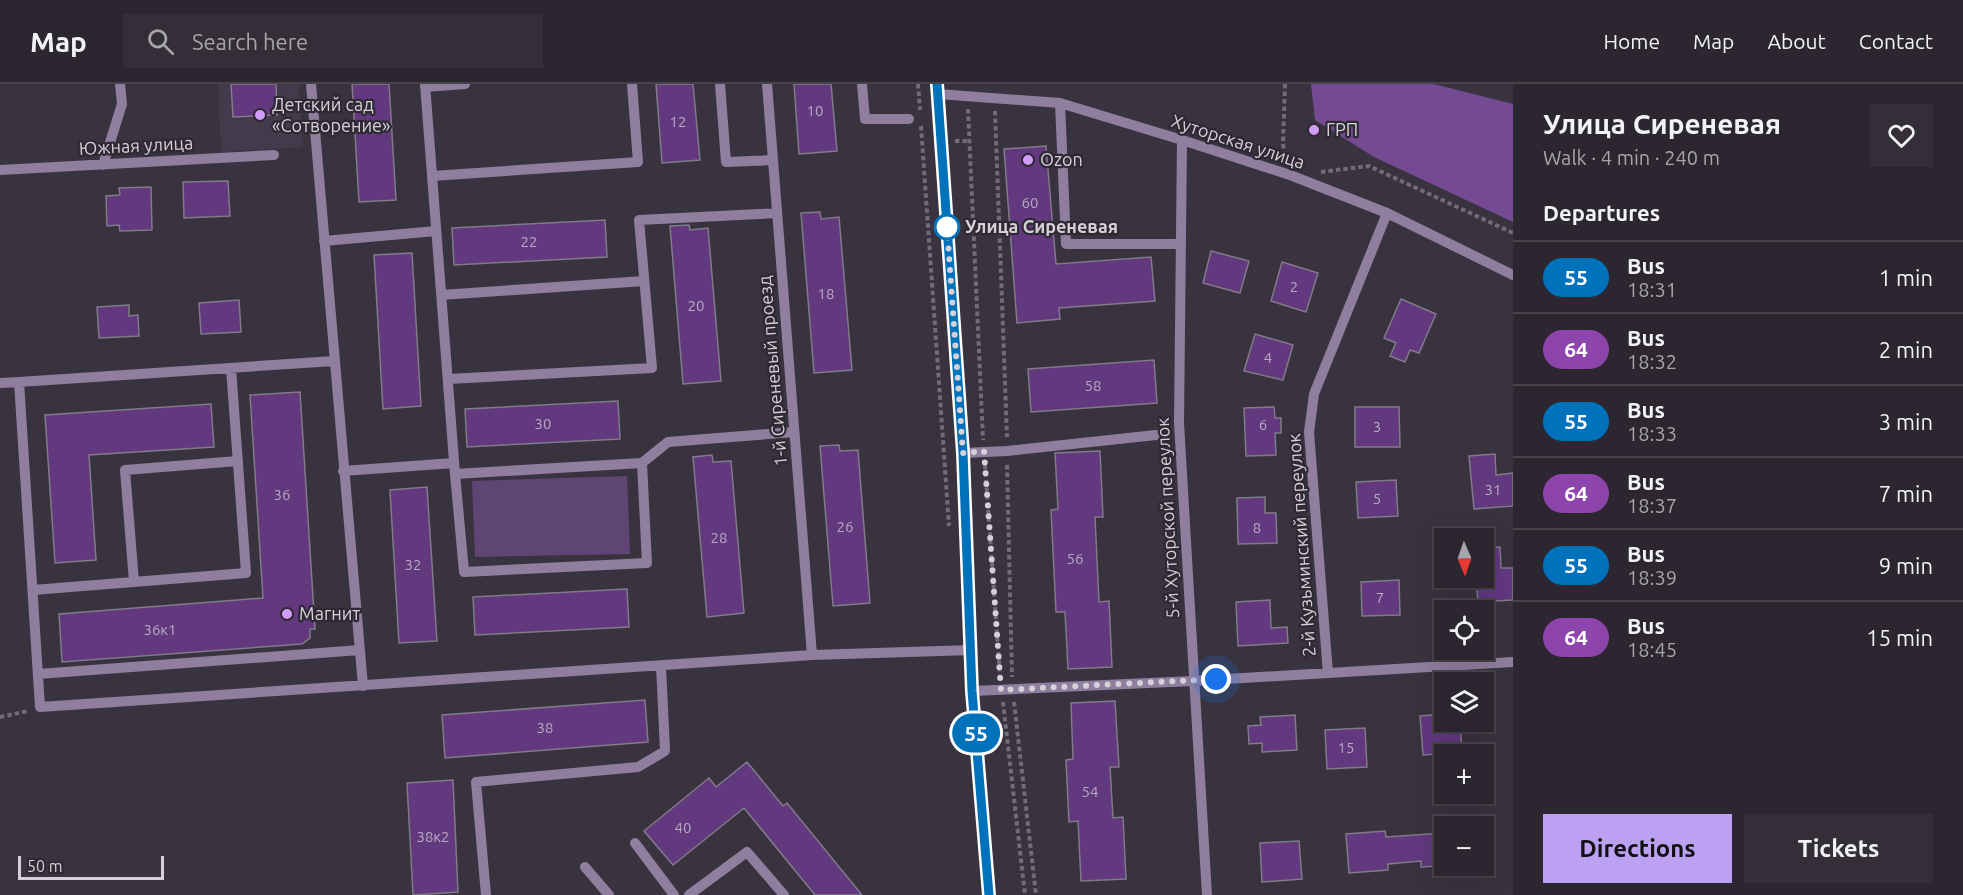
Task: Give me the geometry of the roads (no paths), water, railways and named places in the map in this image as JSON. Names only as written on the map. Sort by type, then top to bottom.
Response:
[{"type":"street","points":[[103,165],[122,104],[120,84]]},
{"type":"street","points":[[311,84],[363,686]]},
{"type":"street","points":[[455,474],[425,85],[465,84]]},
{"type":"street","points":[[432,176],[638,162],[632,84]]},
{"type":"street","points":[[720,84],[726,162],[773,160]]},
{"type":"street","name":"1-й Сиреневый проезд","points":[[766,84],[812,655]]},
{"type":"street","points":[[862,84],[865,119],[909,119]]},
{"type":"street","points":[[937,89],[963,453],[972,691],[989,895]]},
{"type":"street","name":"Хуторская улица","points":[[937,89],[967,95],[1060,103],[1182,140],[1290,175],[1387,213],[1513,275]]},
{"type":"street","points":[[1060,103],[1066,244],[1179,243]]},
{"type":"street","name":"5-й Хуторской переулок","points":[[1182,140],[1179,243],[1179,423],[1207,895]]},
{"type":"street","name":"Южная улица","points":[[0,170],[274,155]]},
{"type":"street","points":[[448,379],[652,368],[639,220],[777,213]]},
{"type":"street","name":"2-й Кузьминский переулок","points":[[1328,673],[1309,432],[1314,394],[1387,213]]},
{"type":"street","points":[[324,241],[436,231]]},
{"type":"street","points":[[441,295],[644,281]]},
{"type":"street","points":[[0,383],[334,361]]},
{"type":"street","points":[[33,590],[246,573],[231,368]]},
{"type":"street","points":[[19,382],[40,707],[812,655],[972,650]]},
{"type":"street","points":[[455,474],[642,463],[668,442],[794,432]]},
{"type":"street","points":[[963,453],[1007,451],[1156,435]]},
{"type":"street","points":[[134,582],[125,470],[238,461]]},
{"type":"street","points":[[343,471],[454,463],[464,572],[647,563],[642,463]]},
{"type":"street","points":[[38,674],[360,650]]},
{"type":"street","points":[[972,691],[1193,681],[1513,662]]},
{"type":"street","points":[[486,895],[476,782],[638,767],[665,751],[662,665]]},
{"type":"street","points":[[635,843],[674,895]]},
{"type":"street","points":[[689,895],[747,852],[784,895]]},
{"type":"street","points":[[585,867],[609,895]]},
{"type":"place","name":"Детский сад «Сотворение»","points":[[260,115]]},
{"type":"place","name":"ГРП","points":[[1314,130]]},
{"type":"place","name":"Ozon","points":[[1028,160]]},
{"type":"place","name":"Улица Сиреневая","points":[[947,227]]},
{"type":"place","name":"Магнит","points":[[287,614]]}]
